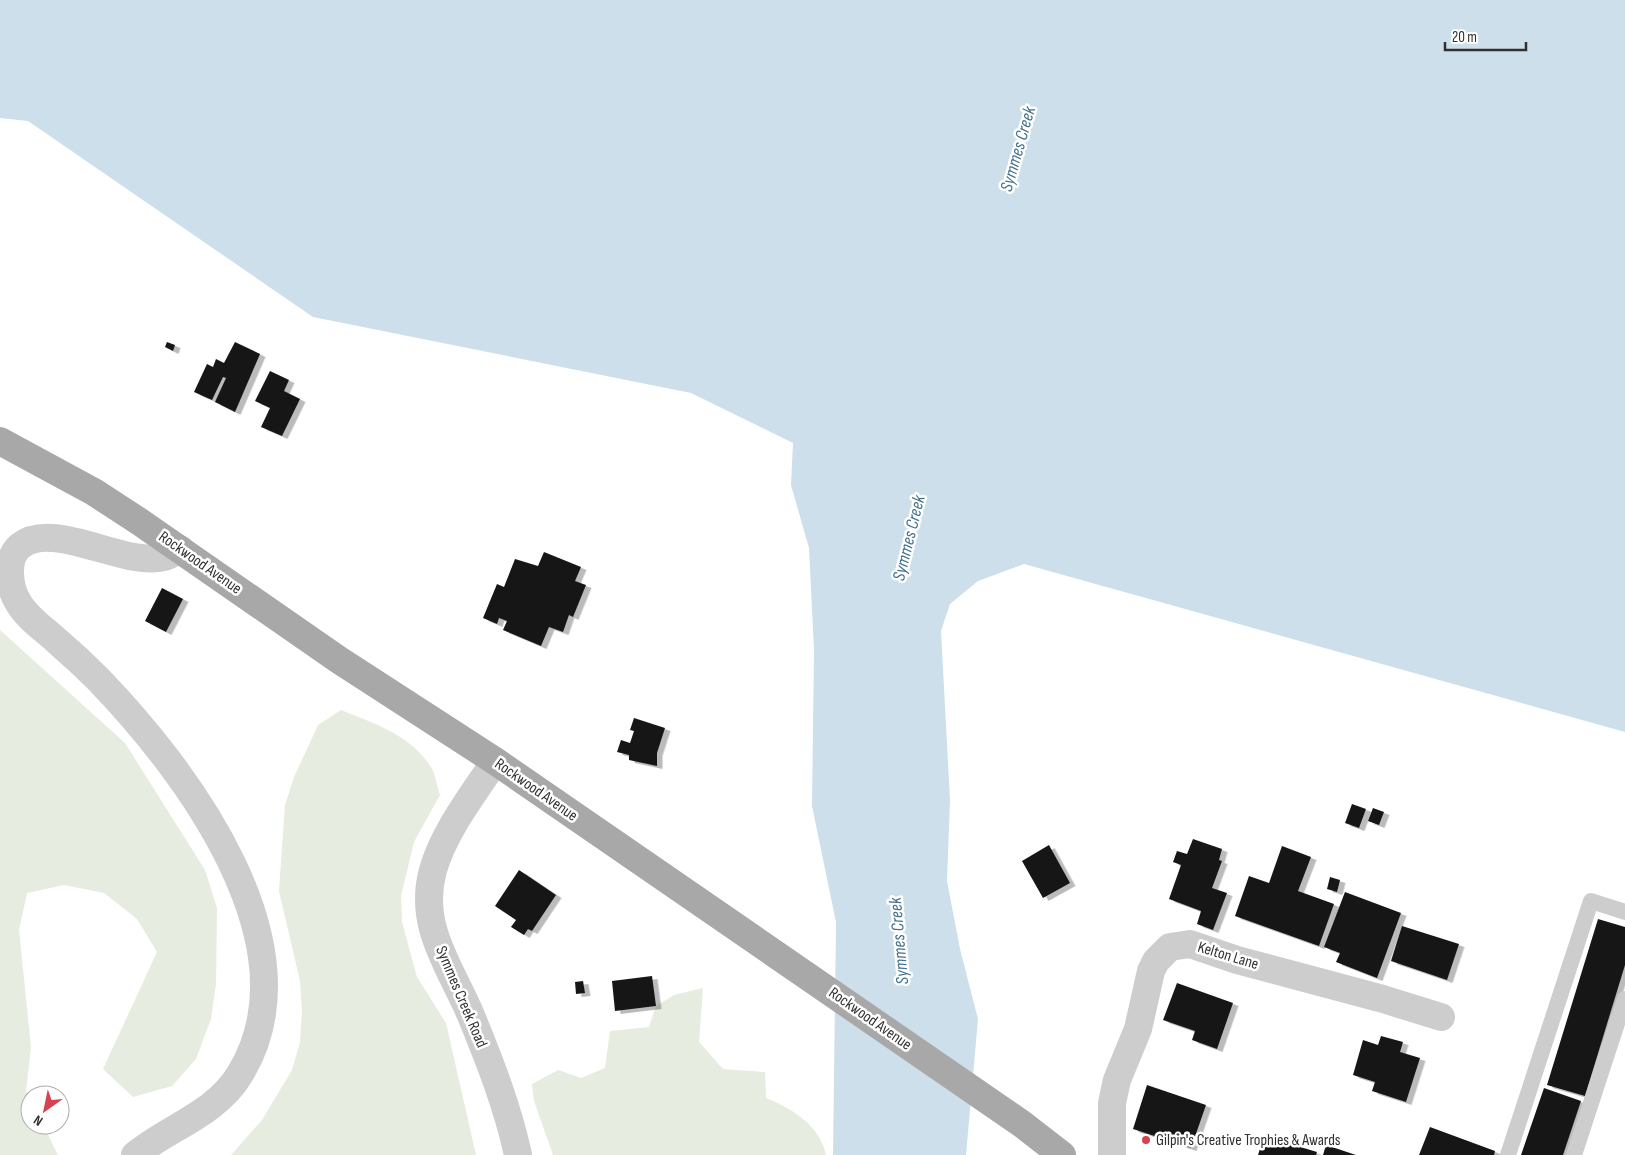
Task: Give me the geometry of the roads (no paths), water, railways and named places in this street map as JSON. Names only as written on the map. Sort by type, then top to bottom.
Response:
[{"type":"main road","name":"Rockwood Avenue","points":[[0,441],[94,492],[180,549],[339,660],[495,761],[1014,1118],[1062,1155]]},
{"type":"street","points":[[135,1155],[207,1109],[227,1092],[240,1075],[251,1053],[258,1030],[262,991],[260,944],[252,909],[238,876],[213,826],[196,799],[117,700],[91,672],[24,610],[12,591],[10,573],[12,559],[18,548],[30,540],[45,538],[80,543],[148,558],[164,558],[180,549]]},
{"type":"street","name":"Symmes Creek Road","points":[[495,761],[442,848],[433,870],[429,899],[434,932],[441,955],[471,1016],[504,1105],[518,1155]]},
{"type":"street","name":"Kelton Lane","points":[[1112,1155],[1112,1103],[1117,1080],[1138,1029],[1154,966],[1162,954],[1170,947],[1190,944],[1237,960],[1383,999],[1441,1017]]},
{"type":"lane","points":[[1508,1155],[1591,901],[1625,912]]},
{"type":"lane","points":[[1574,1155],[1625,998]]},
{"type":"water","name":"Symmes Creek","points":[[0,0],[1625,0],[1625,732],[1024,564],[978,581],[950,604],[941,631],[950,800],[947,881],[960,949],[978,1019],[966,1155],[833,1155],[836,922],[812,806],[814,650],[809,548],[791,485],[793,443],[691,393],[313,317],[28,121],[0,118]]},
{"type":"place","name":"Gilpin's Creative Trophies & Awards","points":[[1146,1140]]}]
